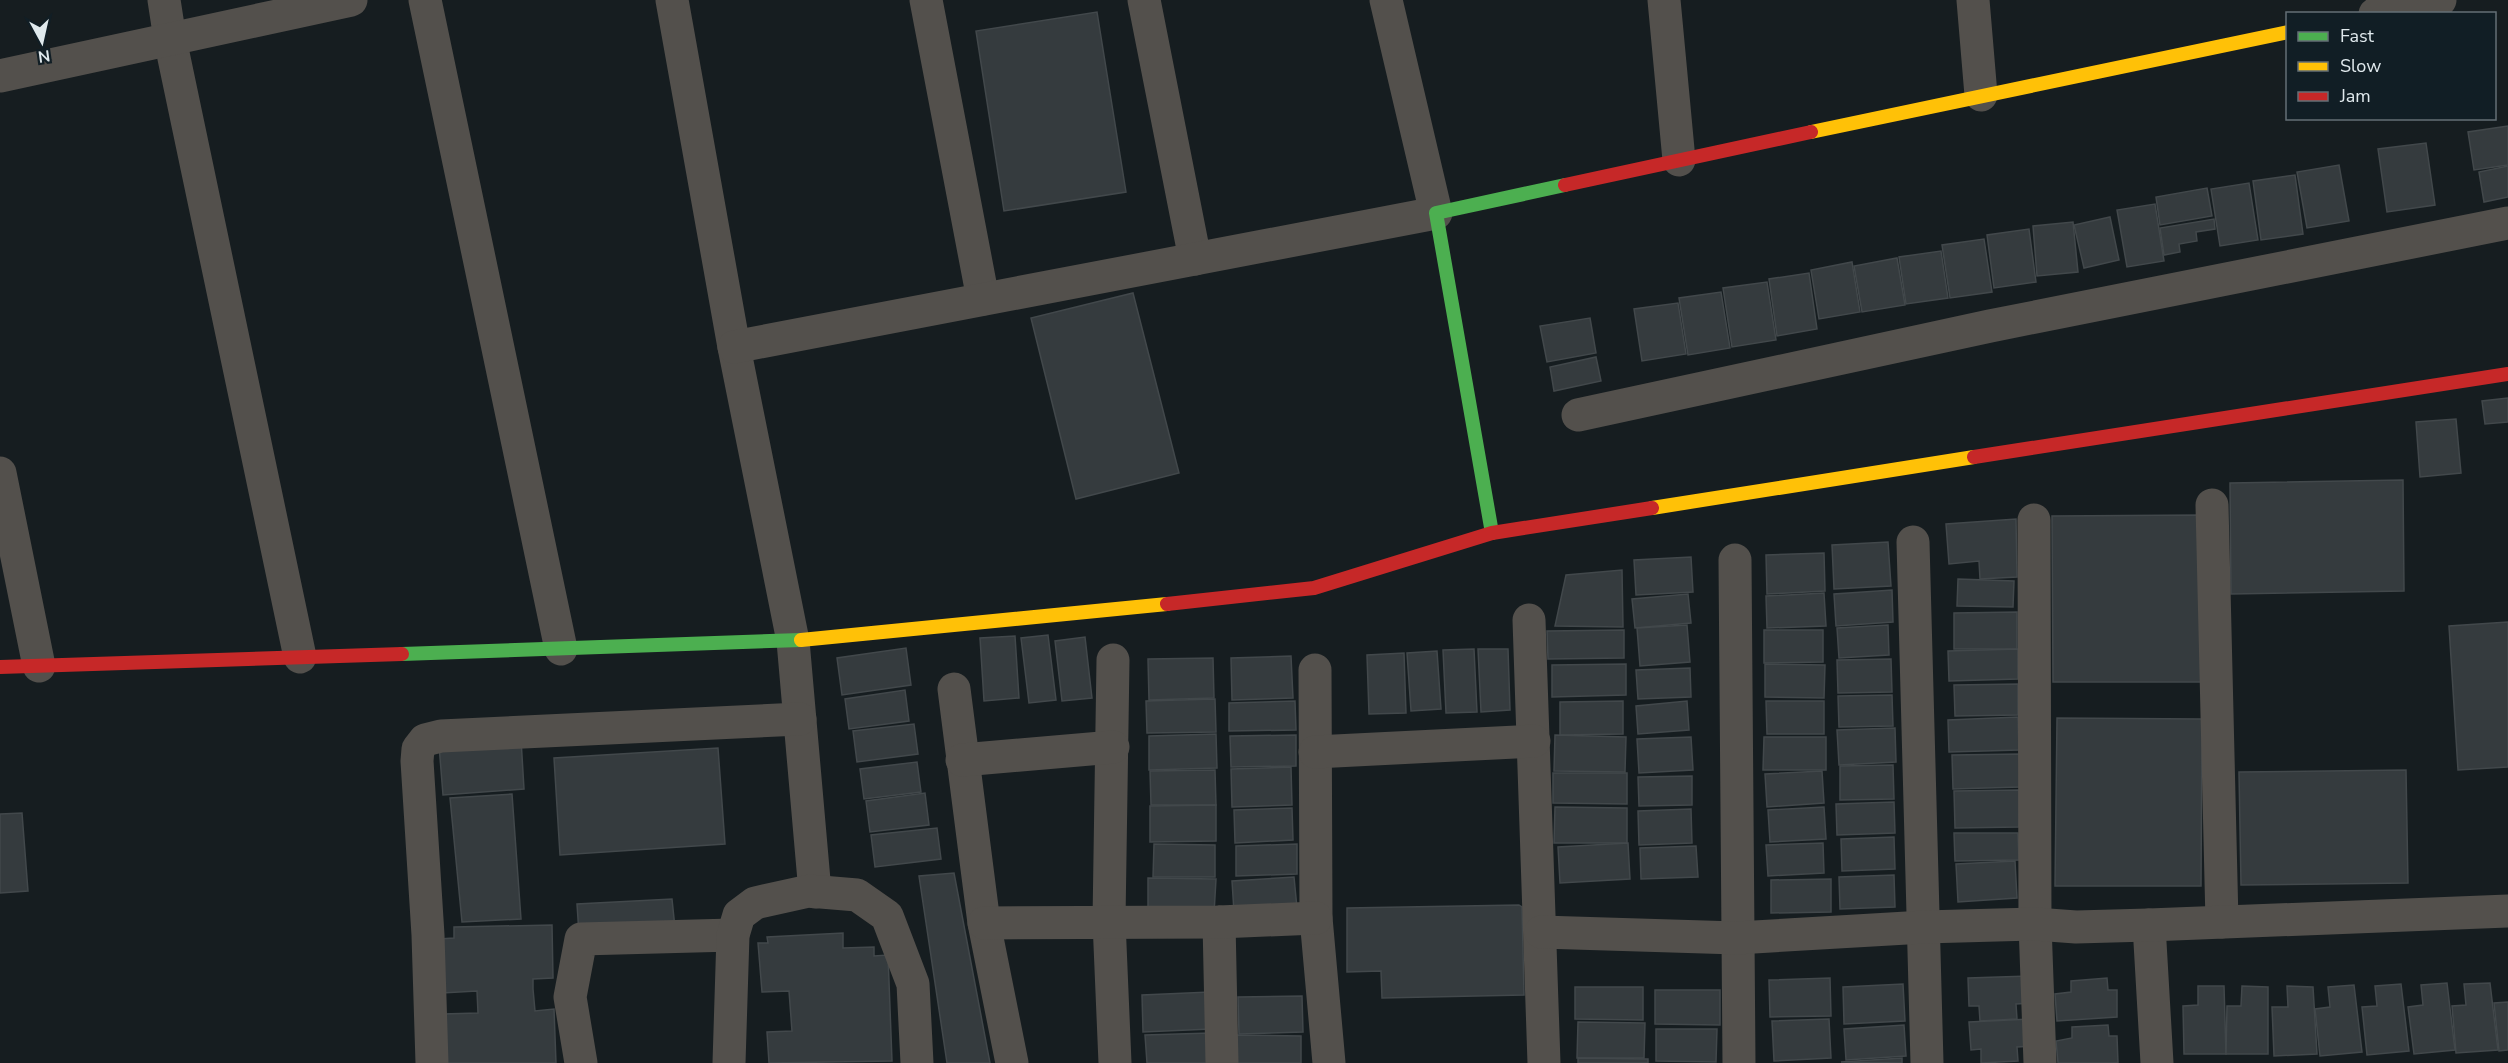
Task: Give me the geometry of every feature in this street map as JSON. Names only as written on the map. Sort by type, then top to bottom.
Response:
[{"type":"street","points":[[164,0],[170,39],[300,657]]},
{"type":"street","points":[[0,76],[351,0]]},
{"type":"street","points":[[425,0],[561,649]]},
{"type":"street","points":[[672,0],[734,346],[792,641],[815,892]]},
{"type":"street","points":[[926,0],[983,299]]},
{"type":"street","points":[[1144,0],[1195,259]]},
{"type":"street","points":[[1386,0],[1436,213],[1492,533]]},
{"type":"street","points":[[1664,0],[1679,160]]},
{"type":"street","points":[[1973,0],[1981,95]]},
{"type":"street","points":[[2384,12],[2440,0]]},
{"type":"street","points":[[734,346],[1436,213],[1981,95],[2286,32]]},
{"type":"street","points":[[1578,415],[2001,324],[2508,223]]},
{"type":"street","points":[[0,667],[792,641],[1107,611],[1314,588],[1492,533],[2508,374]]},
{"type":"street","points":[[0,473],[39,666]]},
{"type":"street","points":[[2212,505],[2222,922]]},
{"type":"street","points":[[2034,520],[2035,924],[2040,1063]]},
{"type":"street","points":[[1913,542],[1927,1063]]},
{"type":"street","points":[[1735,560],[1739,1063]]},
{"type":"street","points":[[1529,620],[1544,1063]]},
{"type":"street","points":[[1113,660],[1109,921],[1115,1063]]},
{"type":"street","points":[[1315,670],[1316,918],[1329,1063]]},
{"type":"street","points":[[954,688],[984,923],[1012,1063]]},
{"type":"street","points":[[432,1063],[428,935],[417,761],[418,749],[425,740],[441,736],[800,719]]},
{"type":"street","points":[[1315,752],[1534,741]]},
{"type":"street","points":[[963,760],[1113,747]]},
{"type":"street","points":[[729,1063],[732,934],[739,915],[755,903],[815,892],[857,895],[887,916],[913,984],[917,1063]]},
{"type":"street","points":[[1541,932],[1737,938],[1924,927],[2035,924],[2076,927],[2149,926],[2508,911]]},
{"type":"street","points":[[984,923],[1219,922],[1316,918]]},
{"type":"street","points":[[1219,922],[1222,1063]]},
{"type":"street","points":[[2149,926],[2157,1063]]},
{"type":"street","points":[[580,1063],[570,997],[581,939],[732,934]]},
{"type":"building","points":[[1097,12],[1126,192],[1004,211],[976,31]]},
{"type":"building","points":[[2508,126],[2508,165],[2474,170],[2468,132]]},
{"type":"building","points":[[2426,143],[2435,205],[2387,212],[2378,149]]},
{"type":"building","points":[[2339,165],[2349,221],[2307,228],[2297,172]]},
{"type":"building","points":[[2508,166],[2508,197],[2484,202],[2479,172]]},
{"type":"building","points":[[2295,175],[2303,234],[2261,240],[2253,181]]},
{"type":"building","points":[[2249,183],[2258,240],[2220,246],[2211,189]]},
{"type":"building","points":[[2207,188],[2212,216],[2160,225],[2156,197]]},
{"type":"building","points":[[2155,204],[2164,261],[2127,267],[2117,210]]},
{"type":"building","points":[[2110,217],[2119,260],[2084,268],[2074,225]]},
{"type":"building","points":[[2214,219],[2215,229],[2196,232],[2197,241],[2179,244],[2180,252],[2164,255],[2160,228]]},
{"type":"building","points":[[2073,222],[2078,272],[2037,276],[2033,226]]},
{"type":"building","points":[[2029,229],[2036,282],[1994,288],[1987,235]]},
{"type":"building","points":[[1984,239],[1992,292],[1950,298],[1942,245]]},
{"type":"building","points":[[1941,251],[1948,298],[1906,304],[1899,257]]},
{"type":"building","points":[[1897,258],[1905,305],[1862,312],[1854,266]]},
{"type":"building","points":[[1852,262],[1860,312],[1819,319],[1811,270]]},
{"type":"building","points":[[1809,273],[1817,329],[1777,336],[1769,279]]},
{"type":"building","points":[[1767,282],[1776,340],[1732,347],[1723,288]]},
{"type":"building","points":[[1721,292],[1730,348],[1688,355],[1679,298]]},
{"type":"building","points":[[1133,293],[1179,473],[1076,499],[1031,318]]},
{"type":"building","points":[[1678,303],[1686,354],[1642,361],[1634,309]]},
{"type":"building","points":[[1590,318],[1596,353],[1547,362],[1540,326]]},
{"type":"building","points":[[1596,357],[1601,381],[1554,391],[1550,367]]},
{"type":"building","points":[[2508,398],[2508,422],[2485,424],[2482,401]]},
{"type":"building","points":[[2456,419],[2461,473],[2420,477],[2416,422]]},
{"type":"building","points":[[2403,480],[2404,591],[2231,594],[2230,483]]},
{"type":"building","points":[[2201,515],[2202,682],[2053,682],[2052,516]]},
{"type":"building","points":[[2016,519],[2017,577],[1980,579],[1979,561],[1949,564],[1946,524]]},
{"type":"building","points":[[1888,542],[1891,586],[1834,589],[1832,545]]},
{"type":"building","points":[[1824,553],[1825,591],[1767,594],[1766,555]]},
{"type":"building","points":[[1691,557],[1693,592],[1636,595],[1634,560]]},
{"type":"building","points":[[1622,570],[1623,627],[1555,626],[1566,575]]},
{"type":"building","points":[[1958,579],[2014,581],[2013,607],[1957,606]]},
{"type":"building","points":[[1892,590],[1893,622],[1836,626],[1834,594]]},
{"type":"building","points":[[1824,593],[1826,626],[1767,628],[1766,596]]},
{"type":"building","points":[[1688,594],[1691,623],[1635,628],[1632,599]]},
{"type":"building","points":[[2017,612],[2017,649],[1954,649],[1954,613]]},
{"type":"building","points":[[2508,622],[2508,767],[2458,770],[2449,626]]},
{"type":"building","points":[[1687,625],[1690,662],[1640,666],[1637,628]]},
{"type":"building","points":[[1888,625],[1889,655],[1839,658],[1837,628]]},
{"type":"building","points":[[1624,630],[1624,658],[1548,659],[1547,631]]},
{"type":"building","points":[[1764,630],[1823,630],[1823,662],[1764,663]]},
{"type":"building","points":[[1048,635],[1056,700],[1029,703],[1021,638]]},
{"type":"building","points":[[1015,636],[1019,698],[984,701],[980,638]]},
{"type":"building","points":[[1085,637],[1092,698],[1062,701],[1055,641]]},
{"type":"building","points":[[906,648],[911,685],[842,695],[837,658]]},
{"type":"building","points":[[1474,649],[1477,712],[1446,713],[1443,650]]},
{"type":"building","points":[[1478,649],[1508,649],[1510,710],[1481,712]]},
{"type":"building","points":[[2018,649],[2018,679],[1949,681],[1948,651]]},
{"type":"building","points":[[1437,651],[1441,709],[1411,711],[1407,653]]},
{"type":"building","points":[[1404,653],[1406,713],[1369,714],[1367,655]]},
{"type":"building","points":[[1291,656],[1293,698],[1232,700],[1231,658]]},
{"type":"building","points":[[1213,658],[1214,698],[1149,700],[1148,659]]},
{"type":"building","points":[[1891,659],[1892,692],[1838,693],[1837,660]]},
{"type":"building","points":[[1626,664],[1626,695],[1552,697],[1552,665]]},
{"type":"building","points":[[1765,664],[1825,665],[1824,698],[1765,697]]},
{"type":"building","points":[[1690,668],[1691,697],[1638,699],[1636,670]]},
{"type":"building","points":[[2018,684],[2018,715],[1955,716],[1954,685]]},
{"type":"building","points":[[905,690],[909,721],[849,729],[845,699]]},
{"type":"building","points":[[1892,695],[1893,726],[1839,727],[1838,696]]},
{"type":"building","points":[[1215,699],[1216,732],[1147,733],[1146,701]]},
{"type":"building","points":[[1295,701],[1296,730],[1229,731],[1229,703]]},
{"type":"building","points":[[1623,701],[1623,734],[1560,735],[1560,702]]},
{"type":"building","points":[[1687,701],[1689,730],[1638,734],[1636,706]]},
{"type":"building","points":[[1766,701],[1824,701],[1824,734],[1767,734]]},
{"type":"building","points":[[2018,717],[2019,750],[1949,752],[1948,720]]},
{"type":"building","points":[[2057,718],[2202,719],[2201,886],[2055,886]]},
{"type":"building","points":[[914,724],[918,754],[857,762],[853,731]]},
{"type":"building","points":[[1895,728],[1896,762],[1839,765],[1837,730]]},
{"type":"building","points":[[1216,734],[1217,768],[1149,770],[1149,736]]},
{"type":"building","points":[[1296,735],[1296,766],[1231,767],[1230,736]]},
{"type":"building","points":[[1555,735],[1626,737],[1625,772],[1554,771]]},
{"type":"building","points":[[1691,737],[1693,770],[1639,773],[1637,739]]},
{"type":"building","points":[[1764,737],[1826,737],[1826,770],[1763,770]]},
{"type":"building","points":[[521,739],[524,789],[443,795],[439,745]]},
{"type":"building","points":[[718,748],[725,844],[560,855],[554,758]]},
{"type":"building","points":[[2020,754],[2020,787],[1953,789],[1952,755]]},
{"type":"building","points":[[917,762],[921,792],[864,799],[860,769]]},
{"type":"building","points":[[1893,765],[1894,799],[1840,800],[1840,766]]},
{"type":"building","points":[[1291,767],[1292,805],[1232,807],[1231,769]]},
{"type":"building","points":[[1215,770],[1216,805],[1151,805],[1150,771]]},
{"type":"building","points":[[2406,770],[2408,883],[2241,885],[2239,772]]},
{"type":"building","points":[[1822,771],[1824,803],[1767,807],[1765,774]]},
{"type":"building","points":[[1553,773],[1627,773],[1627,804],[1553,803]]},
{"type":"building","points":[[1692,776],[1692,805],[1639,806],[1638,777]]},
{"type":"building","points":[[2019,790],[2019,827],[1955,828],[1954,791]]},
{"type":"building","points":[[925,793],[929,825],[870,832],[866,801]]},
{"type":"building","points":[[512,794],[521,919],[462,922],[450,798]]},
{"type":"building","points":[[1894,802],[1895,833],[1837,835],[1836,804]]},
{"type":"building","points":[[1216,805],[1216,841],[1150,842],[1150,806]]},
{"type":"building","points":[[1555,807],[1627,808],[1627,843],[1554,843]]},
{"type":"building","points":[[1824,807],[1826,839],[1770,842],[1768,810]]},
{"type":"building","points":[[1292,808],[1293,840],[1235,843],[1234,810]]},
{"type":"building","points":[[1691,809],[1692,843],[1639,845],[1638,811]]},
{"type":"building","points":[[22,813],[28,891],[0,893],[0,814]]},
{"type":"building","points":[[937,828],[941,859],[875,867],[871,835]]},
{"type":"building","points":[[1954,833],[2018,833],[2019,860],[1955,861]]},
{"type":"building","points":[[1894,837],[1895,869],[1842,871],[1841,839]]},
{"type":"building","points":[[1628,843],[1630,879],[1560,883],[1558,847]]},
{"type":"building","points":[[1823,843],[1824,873],[1768,876],[1766,845]]},
{"type":"building","points":[[1154,844],[1215,845],[1215,877],[1153,877]]},
{"type":"building","points":[[1297,844],[1297,874],[1236,876],[1236,846]]},
{"type":"building","points":[[1696,846],[1698,877],[1641,879],[1640,848]]},
{"type":"building","points":[[2015,861],[2017,898],[1958,902],[1956,864]]},
{"type":"building","points":[[954,873],[990,1063],[947,1063],[919,876]]},
{"type":"building","points":[[1894,875],[1895,907],[1840,909],[1839,877]]},
{"type":"building","points":[[1294,877],[1297,908],[1234,912],[1232,881]]},
{"type":"building","points":[[1148,878],[1216,879],[1214,914],[1148,913]]},
{"type":"building","points":[[1831,879],[1831,912],[1771,913],[1771,880]]},
{"type":"building","points":[[672,899],[675,928],[579,934],[577,904]]},
{"type":"building","points":[[1519,905],[1522,907],[1524,995],[1382,998],[1381,971],[1347,972],[1347,908]]},
{"type":"building","points":[[552,925],[553,978],[533,979],[533,989],[535,1011],[554,1009],[556,1063],[445,1063],[443,1014],[478,1013],[477,991],[442,993],[439,939],[454,938],[454,927]]},
{"type":"building","points":[[843,933],[843,948],[874,947],[874,956],[888,955],[892,1061],[769,1063],[767,1032],[792,1031],[789,991],[762,992],[758,943],[768,943],[767,937]]},
{"type":"building","points":[[2029,976],[2031,1003],[2016,1004],[2017,1019],[1980,1021],[1979,1006],[1969,1006],[1968,978]]},
{"type":"building","points":[[1830,978],[1831,1016],[1770,1017],[1769,980]]},
{"type":"building","points":[[2107,978],[2108,990],[2117,990],[2117,1017],[2057,1021],[2055,994],[2071,992],[2071,981]]},
{"type":"building","points":[[2447,983],[2455,1050],[2414,1054],[2408,1007],[2423,1005],[2421,985]]},
{"type":"building","points":[[2490,983],[2498,1050],[2456,1053],[2452,1006],[2466,1005],[2464,984]]},
{"type":"building","points":[[1903,984],[1905,1021],[1844,1024],[1843,987]]},
{"type":"building","points":[[2401,984],[2409,1051],[2367,1055],[2362,1007],[2377,1006],[2375,986]]},
{"type":"building","points":[[2354,985],[2362,1052],[2320,1056],[2315,1009],[2330,1007],[2328,987]]},
{"type":"building","points":[[2198,986],[2224,986],[2226,1054],[2184,1054],[2183,1006],[2198,1005]]},
{"type":"building","points":[[2242,986],[2268,987],[2268,1054],[2226,1054],[2227,1006],[2241,1006]]},
{"type":"building","points":[[2287,986],[2313,987],[2317,1054],[2274,1056],[2272,1007],[2288,1007]]},
{"type":"building","points":[[1575,987],[1643,987],[1643,1020],[1575,1019]]},
{"type":"building","points":[[1655,990],[1720,990],[1720,1025],[1655,1024]]},
{"type":"building","points":[[1210,992],[1211,1029],[1143,1032],[1142,995]]},
{"type":"building","points":[[1302,996],[1303,1032],[1239,1034],[1238,997]]},
{"type":"building","points":[[2508,1002],[2508,1050],[2499,1051],[2494,1003]]},
{"type":"building","points":[[1829,1019],[1831,1058],[1774,1061],[1772,1021]]},
{"type":"building","points":[[2030,1019],[2032,1046],[2017,1047],[2018,1061],[1981,1063],[1981,1049],[1971,1050],[1969,1022]]},
{"type":"building","points":[[1578,1022],[1645,1023],[1644,1058],[1577,1058]]},
{"type":"building","points":[[1904,1025],[1906,1056],[1846,1060],[1844,1029]]},
{"type":"building","points":[[2108,1025],[2109,1036],[2117,1036],[2118,1063],[2058,1063],[2056,1041],[2072,1038],[2072,1027]]},
{"type":"building","points":[[1656,1029],[1717,1029],[1716,1062],[1656,1061]]},
{"type":"building","points":[[1210,1033],[1211,1063],[1147,1063],[1145,1035]]},
{"type":"building","points":[[1236,1035],[1301,1036],[1301,1063],[1236,1063]]},
{"type":"building","points":[[1578,1058],[1648,1059],[1648,1063],[1578,1063]]},
{"type":"building","points":[[1902,1058],[1902,1063],[1841,1062]]},
{"type":"traffic: fast","points":[[1492,533],[1436,213],[1565,185]]},
{"type":"traffic: fast","points":[[402,654],[801,640]]},
{"type":"traffic: slow","points":[[1811,132],[2286,32]]},
{"type":"traffic: slow","points":[[1652,508],[1974,457]]},
{"type":"traffic: slow","points":[[801,640],[1167,604]]},
{"type":"traffic: jam","points":[[1565,185],[1811,132]]},
{"type":"traffic: jam","points":[[1974,457],[2508,374]]},
{"type":"traffic: jam","points":[[1167,604],[1314,588],[1492,533],[1652,508]]},
{"type":"traffic: jam","points":[[0,667],[402,654]]}]
